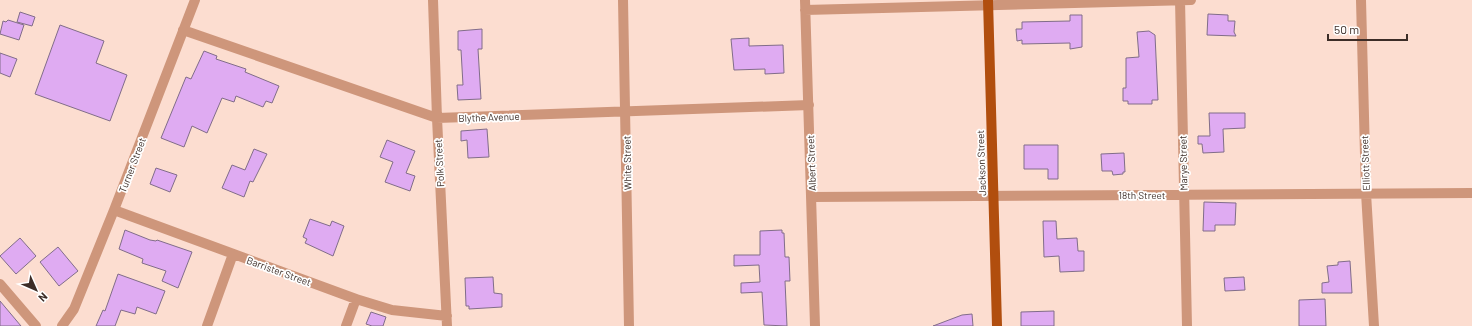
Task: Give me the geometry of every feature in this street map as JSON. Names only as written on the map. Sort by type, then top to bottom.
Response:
[{"type":"main road","name":"Jackson Street","points":[[988,3],[997,326]]},
{"type":"street","name":"Turner Street","points":[[62,326],[74,309],[195,0]]},
{"type":"street","name":"Polk Street","points":[[433,0],[447,321]]},
{"type":"street","name":"White Street","points":[[623,0],[630,326]]},
{"type":"street","name":"Marye Street","points":[[1180,0],[1187,326]]},
{"type":"street","points":[[805,5],[1191,0]]},
{"type":"street","name":"Elliott Street","points":[[1361,0],[1366,193],[1374,326]]},
{"type":"street","name":"Albert Street","points":[[805,5],[815,326]]},
{"type":"street","name":"Blythe Avenue","points":[[183,30],[437,118],[626,113],[809,105]]},
{"type":"street","name":"18th Street","points":[[812,197],[1472,193]]},
{"type":"street","name":"Barrister Street","points":[[114,210],[356,299],[392,310],[447,321]]},
{"type":"street","points":[[207,326],[233,254]]},
{"type":"street","points":[[0,284],[36,326]]},
{"type":"street","points":[[346,326],[356,299]]},
{"type":"building","points":[[20,12],[35,17],[32,26],[17,22]]},
{"type":"building","points":[[1208,14],[1228,15],[1228,21],[1235,21],[1234,32],[1236,36],[1207,35]]},
{"type":"building","points":[[1070,15],[1082,15],[1082,47],[1070,49],[1070,43],[1022,44],[1022,40],[1017,41],[1016,29],[1022,29],[1022,22],[1070,21]]},
{"type":"building","points":[[8,20],[24,25],[19,40],[0,34],[3,21],[6,22]]},
{"type":"building","points":[[60,25],[104,41],[96,63],[127,75],[110,121],[35,94]]},
{"type":"building","points":[[482,29],[482,49],[478,49],[481,99],[458,100],[457,85],[463,85],[461,50],[458,50],[458,31]]},
{"type":"building","points":[[1149,31],[1155,35],[1158,100],[1152,100],[1152,104],[1128,104],[1128,101],[1123,101],[1123,88],[1126,88],[1126,58],[1139,57],[1137,32]]},
{"type":"building","points":[[749,38],[749,46],[783,45],[784,73],[765,74],[765,69],[734,70],[731,39]]},
{"type":"building","points":[[204,51],[217,56],[216,59],[246,69],[245,72],[279,86],[272,103],[266,101],[263,107],[236,96],[234,102],[222,98],[207,133],[192,126],[184,147],[161,138],[186,77],[191,79]]},
{"type":"building","points":[[0,53],[17,59],[10,77],[0,73]]},
{"type":"building","points":[[1209,113],[1245,113],[1245,128],[1223,129],[1224,152],[1203,153],[1202,144],[1198,144],[1198,136],[1210,136]]},
{"type":"building","points":[[487,129],[489,157],[468,158],[467,140],[461,141],[461,131]]},
{"type":"building","points":[[387,140],[415,151],[406,173],[415,176],[410,191],[385,182],[393,162],[380,157]]},
{"type":"building","points":[[1024,145],[1058,145],[1058,179],[1048,179],[1048,169],[1024,169]]},
{"type":"building","points":[[254,149],[267,154],[253,182],[250,181],[244,197],[222,188],[232,165],[245,170]]},
{"type":"building","points":[[1124,153],[1125,172],[1123,172],[1123,174],[1113,175],[1112,171],[1102,171],[1101,154]]},
{"type":"building","points":[[156,168],[177,175],[170,192],[150,184]]},
{"type":"building","points":[[1204,202],[1236,203],[1235,225],[1215,225],[1215,231],[1203,231]]},
{"type":"building","points":[[310,219],[330,226],[332,221],[344,226],[333,256],[305,243],[307,239],[303,237]]},
{"type":"building","points":[[1043,221],[1056,221],[1057,239],[1077,238],[1078,251],[1084,251],[1084,271],[1060,272],[1059,256],[1044,257]]},
{"type":"building","points":[[125,230],[150,240],[157,240],[192,252],[178,288],[162,281],[166,271],[142,263],[143,259],[119,249]]},
{"type":"building","points":[[782,230],[782,233],[784,233],[785,257],[789,257],[790,281],[785,281],[787,326],[764,325],[762,292],[741,293],[741,283],[760,282],[759,265],[734,266],[734,255],[760,255],[760,231]]},
{"type":"building","points":[[20,238],[36,256],[16,274],[0,256]]},
{"type":"building","points":[[58,247],[78,271],[59,286],[40,262]]},
{"type":"building","points":[[1350,261],[1352,293],[1322,293],[1322,283],[1329,282],[1327,266],[1338,265],[1338,262]]},
{"type":"building","points":[[118,274],[165,291],[156,314],[137,307],[135,314],[121,310],[115,326],[96,326],[103,310],[105,311]]},
{"type":"building","points":[[493,277],[494,293],[502,294],[502,307],[469,309],[469,306],[466,306],[465,278]]},
{"type":"building","points":[[1244,277],[1245,290],[1225,291],[1224,278]]},
{"type":"building","points":[[1325,299],[1326,326],[1299,326],[1299,300]]},
{"type":"building","points":[[0,301],[21,326],[0,326]]},
{"type":"building","points":[[1054,311],[1054,326],[1021,326],[1021,312]]},
{"type":"building","points":[[371,312],[386,317],[383,326],[372,326],[366,324]]},
{"type":"building","points":[[972,314],[973,326],[933,326],[962,315]]}]
